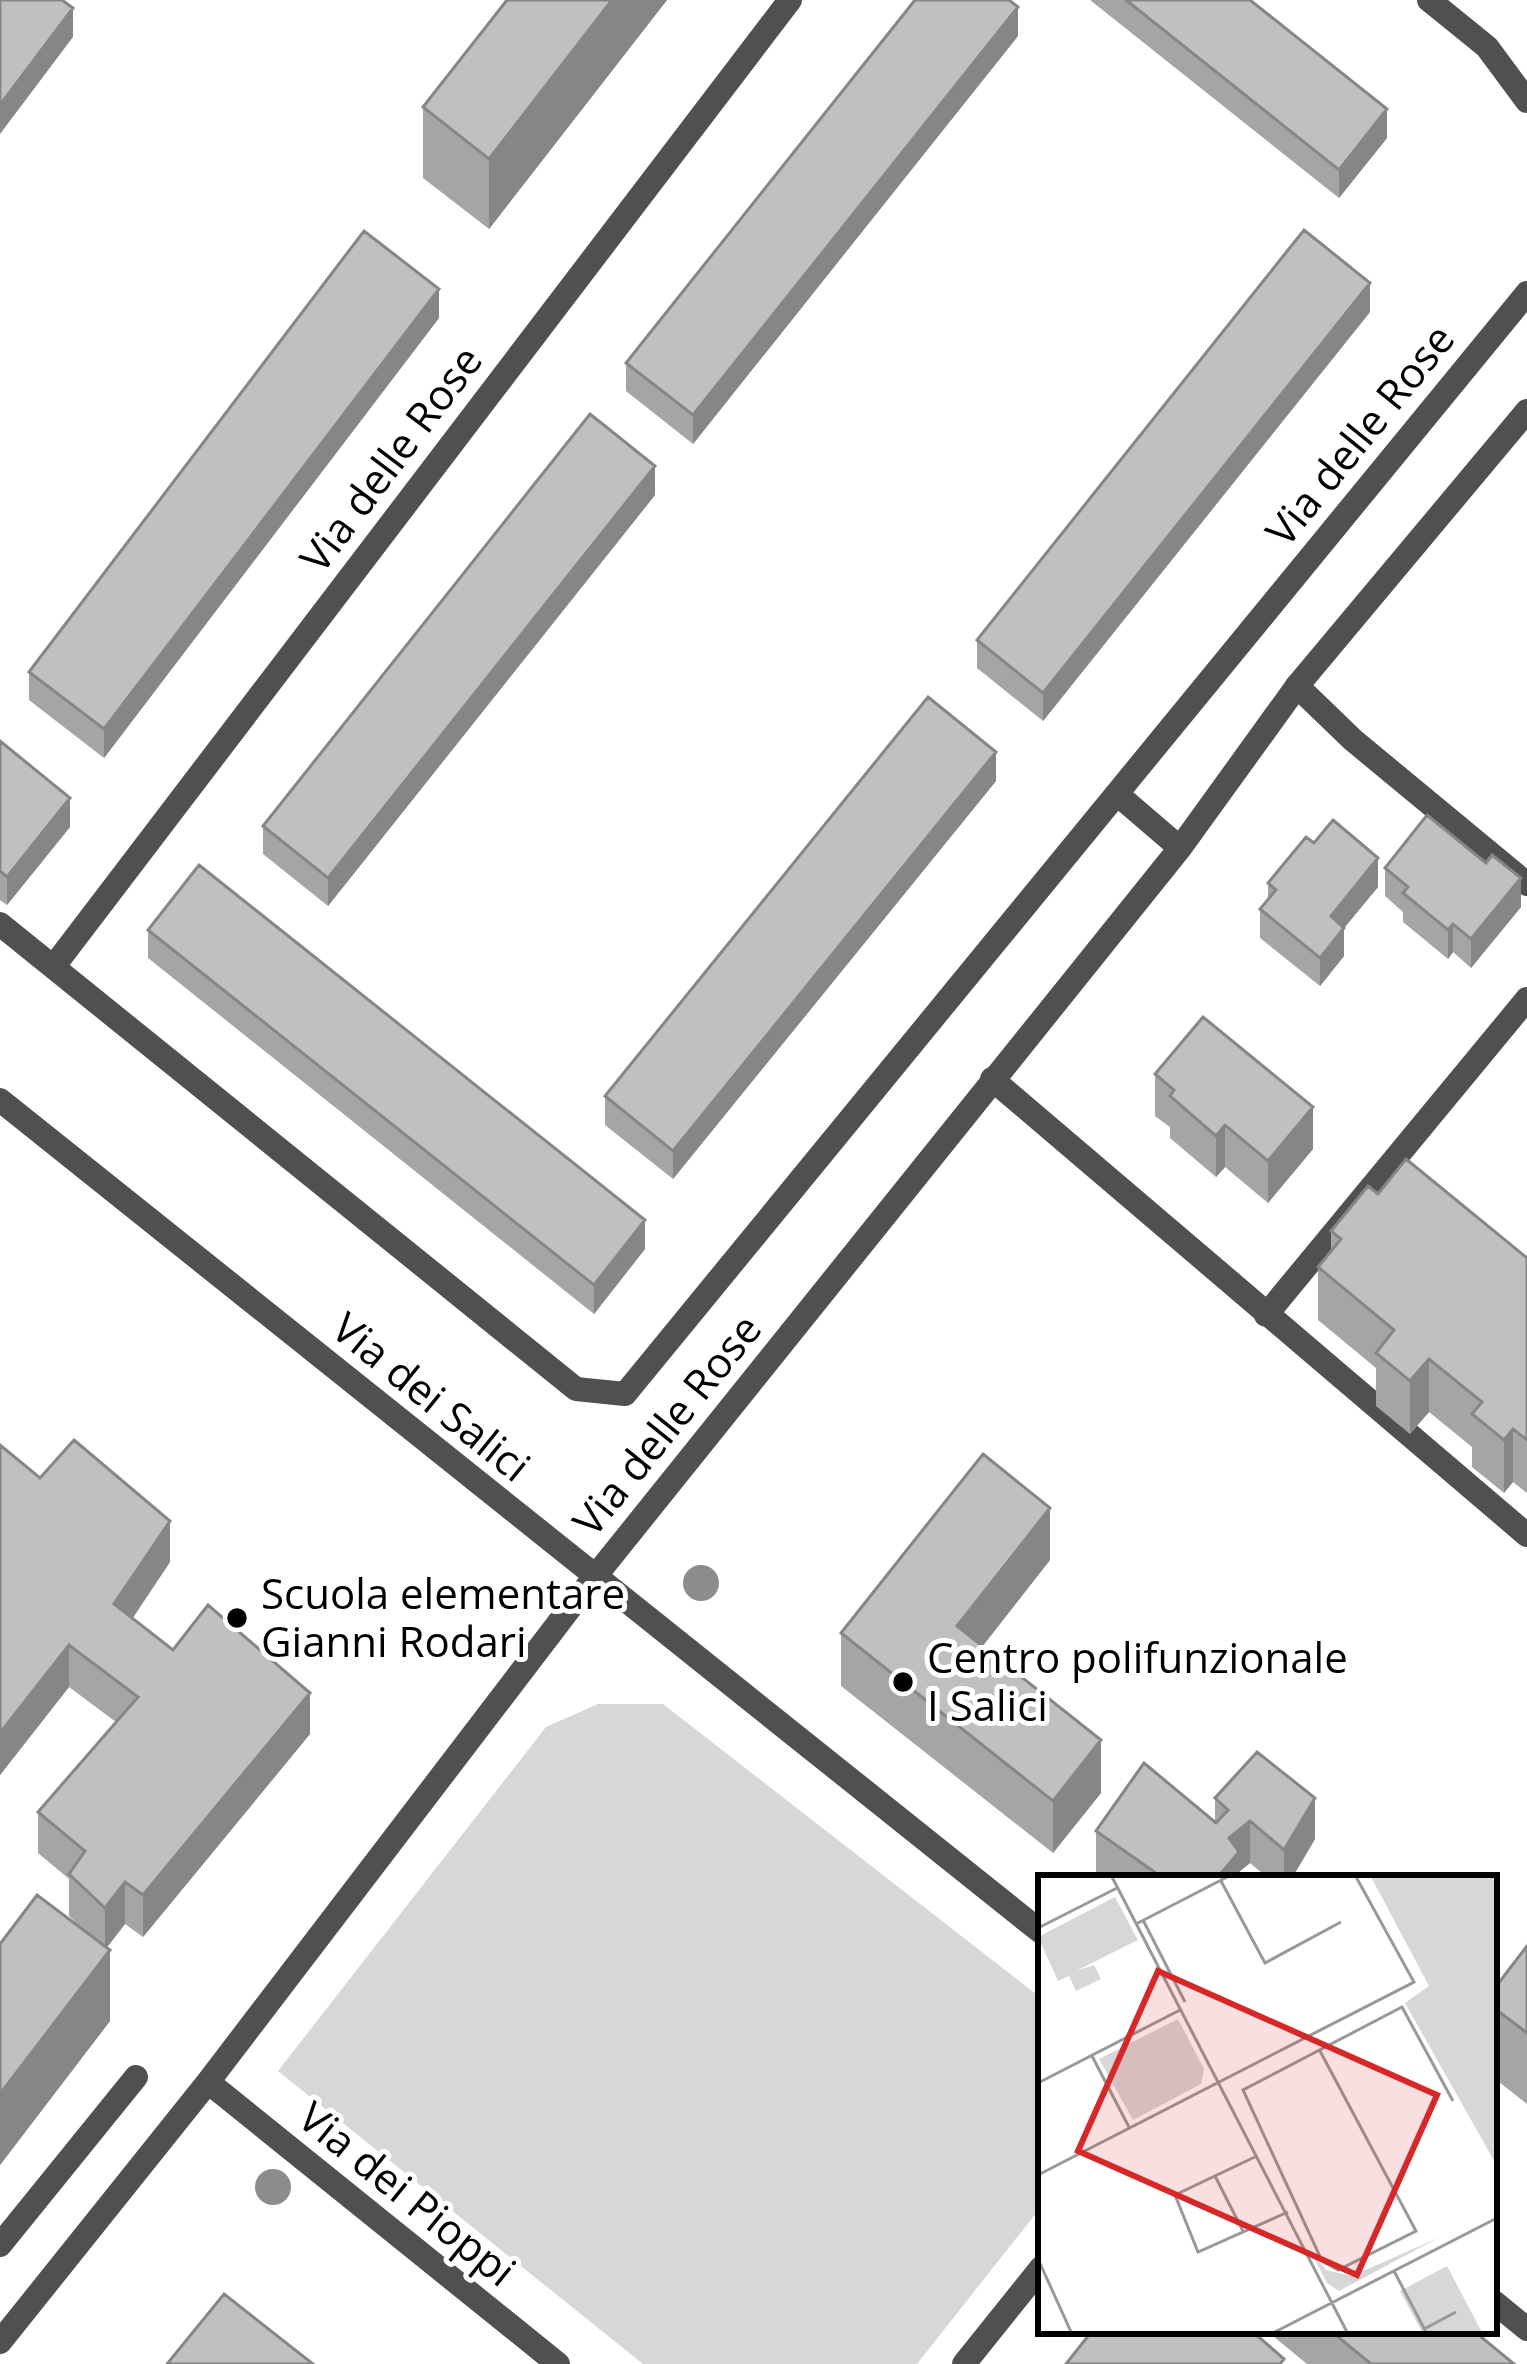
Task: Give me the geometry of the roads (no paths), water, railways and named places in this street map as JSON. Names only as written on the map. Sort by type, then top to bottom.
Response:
[{"type":"street","name":"Via delle Rose","points":[[54,966],[790,0]]},
{"type":"street","points":[[1429,0],[1487,47],[1527,101]]},
{"type":"street","name":"Via delle Rose","points":[[0,924],[576,1389],[625,1394],[1527,293]]},
{"type":"street","name":"Via delle Rose","points":[[0,2342],[208,2082],[596,1576],[1180,848],[1297,686],[1527,411]]},
{"type":"street","points":[[1297,686],[1354,740],[1527,884]]},
{"type":"street","points":[[1117,794],[1180,848]]},
{"type":"street","points":[[1267,1315],[1527,999]]},
{"type":"street","points":[[992,1079],[1527,1535]]},
{"type":"street","name":"Via dei Salici","points":[[0,1100],[1038,1930]]},
{"type":"street","points":[[0,2245],[136,2077]]},
{"type":"street","name":"Via dei Pioppi","points":[[208,2082],[558,2364]]},
{"type":"street","points":[[964,2364],[1038,2273]]},
{"type":"street","points":[[1497,2304],[1527,2329]]},
{"type":"place","name":"Scuola elementare Gianni Rodari","points":[[237,1618]]},
{"type":"place","name":"Centro polifunzionale I Salici","points":[[903,1682]]}]
